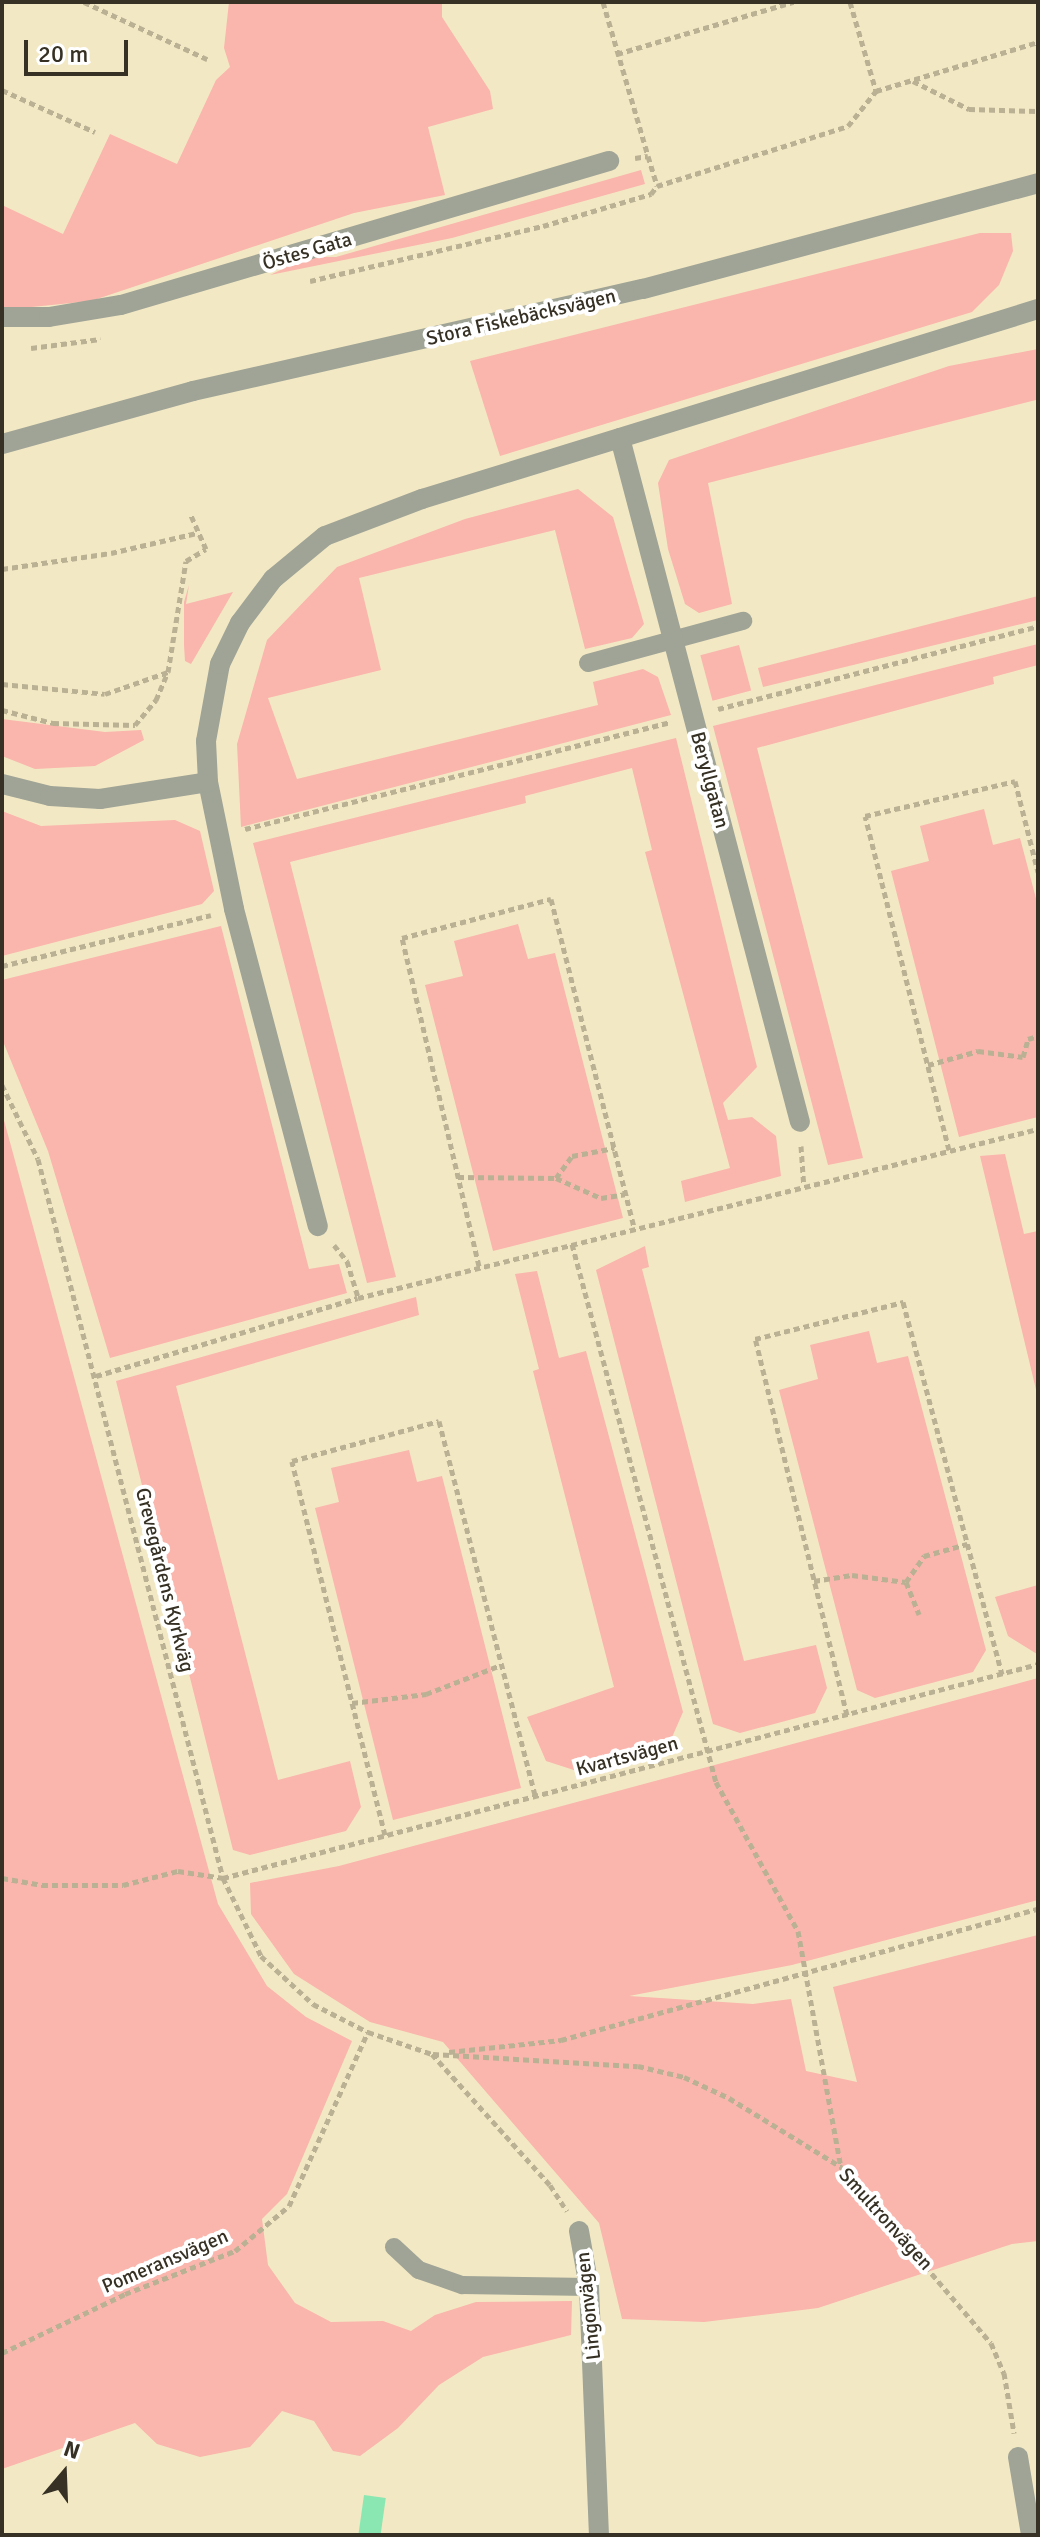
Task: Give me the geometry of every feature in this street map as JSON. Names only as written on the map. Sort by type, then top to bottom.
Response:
[{"type":"street","name":"Östes Gata","points":[[2,317],[49,317],[121,305],[609,161]]},
{"type":"street","name":"Stora Fiskebäcksvägen","points":[[2,444],[193,391],[643,289],[1038,183]]},
{"type":"street","points":[[318,1226],[234,909],[208,782],[209,712],[220,664],[240,623],[273,579],[325,536],[365,517],[1038,309]]},
{"type":"street","name":"Beryllgatan","points":[[620,438],[800,1122]]},
{"type":"street","points":[[2,784],[50,796],[100,799],[208,782]]},
{"type":"street","name":"Lingonvägen","points":[[579,2231],[589,2287],[599,2535]]},
{"type":"street","points":[[1018,2457],[1031,2535]]},
{"type":"lane","points":[[588,663],[743,621]]},
{"type":"lane","points":[[394,2247],[419,2270],[462,2285],[589,2287]]},
{"type":"path","points":[[84,2],[207,59]]},
{"type":"path","points":[[603,2],[657,186]]},
{"type":"path","points":[[617,54],[793,2]]},
{"type":"path","points":[[850,2],[876,91]]},
{"type":"path","points":[[301,282],[529,230],[651,194],[657,186],[848,126],[876,91],[1038,42]]},
{"type":"path","points":[[913,81],[969,109],[1038,111]]},
{"type":"path","points":[[2,90],[95,132]]},
{"type":"path","points":[[609,161],[648,156]]},
{"type":"path","points":[[27,348],[106,338]]},
{"type":"path","points":[[2,710],[53,723],[135,725],[156,700],[168,672],[179,581],[186,561],[206,549],[191,515]]},
{"type":"path","points":[[2,569],[111,553],[197,533]]},
{"type":"path","points":[[217,836],[1038,626]]},
{"type":"path","points":[[2,684],[105,694],[168,672]]},
{"type":"path","points":[[949,1150],[865,816],[1015,781],[1038,872]]},
{"type":"path","points":[[479,1266],[402,938],[551,899],[634,1227]]},
{"type":"path","points":[[2,966],[234,909]]},
{"type":"path","points":[[928,1065],[978,1051],[1023,1057],[1028,1039],[1038,1036]]},
{"type":"path","name":"Grevegårdens Kyrkväg","points":[[2,1085],[38,1159],[223,1878],[261,1956],[313,2004],[368,2032]]},
{"type":"path","points":[[800,1122],[804,1185]]},
{"type":"path","points":[[96,1376],[358,1298],[479,1266],[1038,1129]]},
{"type":"path","points":[[556,1178],[572,1156],[614,1148]]},
{"type":"path","points":[[458,1177],[556,1178],[601,1198],[625,1194]]},
{"type":"path","points":[[318,1226],[347,1261],[358,1298]]},
{"type":"path","points":[[572,1244],[716,1782],[798,1931],[809,1973],[841,2167]]},
{"type":"path","points":[[847,1715],[755,1339],[903,1302],[1002,1674]]},
{"type":"path","points":[[385,1835],[292,1461],[439,1421],[535,1796]]},
{"type":"path","points":[[906,1582],[924,1556],[967,1544]]},
{"type":"path","points":[[814,1581],[852,1575],[906,1582]]},
{"type":"path","points":[[906,1582],[919,1614]]},
{"type":"path","name":"Kvartsvägen","points":[[223,1878],[1038,1664]]},
{"type":"path","points":[[352,1703],[426,1694],[501,1665]]},
{"type":"path","points":[[2,1878],[42,1885],[123,1885],[178,1871],[223,1878]]},
{"type":"path","points":[[432,2054],[561,2040],[1038,1909]]},
{"type":"path","name":"Lingonvägen","points":[[368,2032],[432,2054],[550,2185],[579,2231]]},
{"type":"path","name":"Pomeransvägen","points":[[2,2353],[125,2294],[235,2251],[289,2206],[368,2032]]},
{"type":"path","name":"Smultronvägen","points":[[432,2054],[638,2066],[684,2077],[729,2098],[841,2167],[991,2343],[1004,2373],[1018,2457]]},
{"type":"shaded area","points":[[229,2],[442,2],[442,17],[490,91],[493,109],[428,127],[445,195],[354,213],[91,301],[2,310],[2,205],[63,234],[110,134],[177,164],[216,80],[230,67],[224,48]]},
{"type":"shaded area","points":[[641,170],[645,184],[452,238],[270,275],[308,257],[336,257]]},
{"type":"shaded area","points":[[980,233],[1011,233],[1013,251],[999,285],[972,312],[500,456],[470,361]]},
{"type":"shaded area","points":[[1038,349],[1038,403],[1036,400],[708,483],[732,604],[699,613],[685,604],[668,549],[658,483],[669,460],[949,366]]},
{"type":"shaded area","points":[[578,489],[613,517],[644,624],[632,638],[585,649],[555,530],[359,578],[381,670],[268,698],[297,779],[598,705],[593,682],[643,669],[658,677],[671,715],[241,827],[237,744],[267,640],[337,567],[465,519]]},
{"type":"shaded area","points":[[189,585],[186,604],[233,592],[191,664],[185,661],[184,645],[184,602]]},
{"type":"shaded area","points":[[1038,596],[1038,620],[763,687],[758,668]]},
{"type":"shaded area","points":[[1038,644],[1038,665],[993,677],[994,684],[757,748],[863,1158],[828,1165],[713,726]]},
{"type":"shaded area","points":[[739,645],[751,690],[713,701],[700,655]]},
{"type":"shaded area","points":[[2,719],[105,732],[141,730],[144,740],[95,766],[35,769],[2,756]]},
{"type":"shaded area","points":[[676,738],[757,1067],[723,1103],[728,1120],[752,1117],[776,1136],[781,1176],[685,1202],[681,1181],[730,1168],[645,852],[652,850],[632,768],[525,796],[526,803],[290,862],[396,1277],[367,1283],[253,843]]},
{"type":"shaded area","points":[[984,809],[993,845],[1020,838],[1038,906],[1038,1117],[959,1137],[891,871],[929,861],[920,826]]},
{"type":"shaded area","points":[[2,811],[41,826],[175,820],[200,831],[214,891],[202,904],[2,956]]},
{"type":"shaded area","points":[[518,924],[528,959],[555,953],[623,1218],[493,1251],[425,985],[463,976],[454,941]]},
{"type":"shaded area","points":[[221,926],[309,1269],[339,1264],[347,1293],[110,1358],[48,1151],[2,1039],[2,980]]},
{"type":"shaded area","points":[[2,1113],[218,1904],[267,1986],[306,2017],[352,2041],[287,2194],[262,2219],[268,2265],[295,2303],[331,2322],[383,2321],[411,2331],[435,2315],[476,2302],[572,2301],[571,2335],[483,2357],[439,2385],[398,2428],[360,2456],[333,2451],[314,2421],[282,2411],[250,2447],[200,2457],[157,2444],[135,2423],[2,2469]]},
{"type":"shaded area","points":[[1005,1154],[1024,1234],[1038,1231],[1038,1398],[980,1156]]},
{"type":"shaded area","points":[[645,1246],[649,1267],[642,1269],[744,1661],[816,1645],[827,1688],[815,1713],[740,1733],[713,1724],[596,1270]]},
{"type":"shaded area","points":[[537,1271],[559,1358],[586,1351],[683,1712],[666,1751],[580,1772],[546,1761],[527,1717],[614,1687],[533,1371],[539,1369],[515,1274]]},
{"type":"shaded area","points":[[416,1297],[419,1315],[176,1386],[278,1780],[350,1761],[361,1807],[346,1831],[250,1855],[233,1850],[116,1381]]},
{"type":"shaded area","points":[[869,1331],[877,1363],[908,1356],[986,1650],[973,1672],[875,1698],[857,1690],[779,1390],[818,1379],[810,1345]]},
{"type":"shaded area","points":[[409,1450],[417,1482],[442,1476],[521,1788],[393,1820],[315,1508],[339,1502],[331,1468]]},
{"type":"shaded area","points":[[1038,1585],[1037,1654],[1008,1636],[995,1597]]},
{"type":"shaded area","points":[[1038,1678],[1038,1900],[792,1965],[629,1996],[753,2004],[791,1999],[806,2071],[857,2082],[833,1987],[1038,1935],[1038,2241],[1012,2244],[818,2308],[704,2322],[622,2319],[599,2223],[443,2042],[370,2022],[294,1974],[251,1914],[250,1883],[339,1866]]},
{"type":"shaded area","points":[[364,2495],[386,2498],[381,2535],[358,2535]]}]
